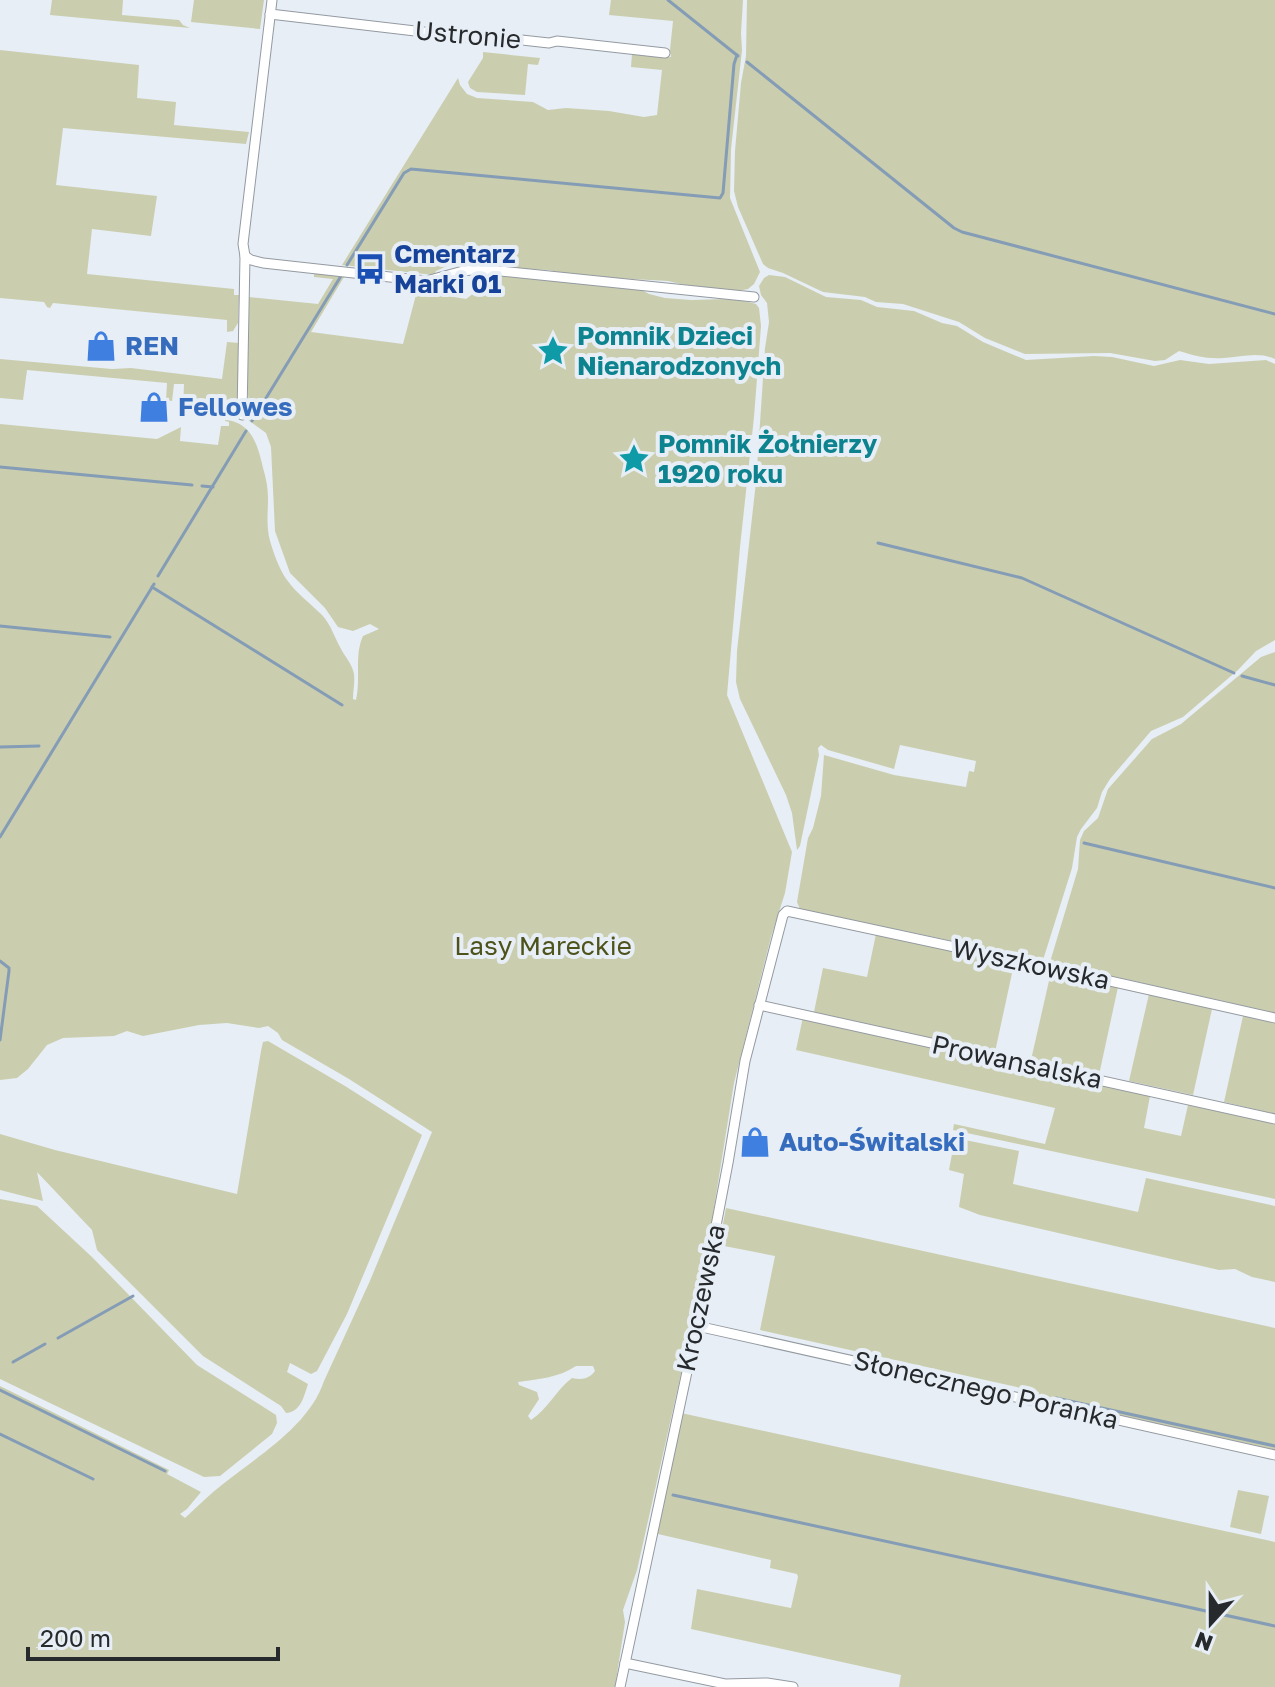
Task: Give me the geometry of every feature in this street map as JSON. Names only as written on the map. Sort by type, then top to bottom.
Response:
[{"type":"street","points":[[242,415],[243,244],[272,0]]},
{"type":"street","name":"Ustronie","points":[[270,14],[485,39],[557,41],[665,53]]},
{"type":"street","points":[[245,256],[263,263],[426,281],[481,269],[754,297]]},
{"type":"street","name":"Kroczewska","points":[[620,1687],[697,1326],[745,1061],[783,915],[787,911]]},
{"type":"street","name":"Wyszkowska","points":[[787,911],[1275,1018]]},
{"type":"street","name":"Prowansalska","points":[[759,1005],[1275,1119]]},
{"type":"street","name":"Słonecznego Poranka","points":[[697,1326],[1275,1455]]},
{"type":"street","points":[[625,1663],[725,1684],[775,1683],[793,1687]]},
{"type":"green space","points":[[52,0],[123,0],[122,15],[179,20],[190,28],[50,15]]},
{"type":"green space","points":[[194,0],[264,0],[260,29],[191,22]]},
{"type":"green space","points":[[611,0],[743,0],[730,198],[760,272],[754,284],[737,291],[668,281],[569,275],[479,259],[449,263],[434,275],[342,265],[458,78],[467,94],[477,98],[533,102],[548,110],[566,108],[644,117],[657,115],[662,70],[631,67],[632,54],[671,57],[673,21],[609,15]]},
{"type":"green space","points":[[747,0],[1275,0],[1275,359],[1256,355],[1211,358],[1179,351],[1165,360],[1155,361],[1110,353],[1025,354],[985,338],[959,322],[903,304],[823,292],[768,268],[763,264],[734,191],[741,83],[746,56]]},
{"type":"green space","points":[[0,50],[139,65],[137,98],[176,102],[174,125],[249,132],[246,144],[63,128],[56,185],[157,196],[151,236],[92,229],[87,274],[234,289],[234,295],[239,295],[238,323],[233,331],[227,332],[227,320],[53,303],[50,308],[44,302],[0,298]]},
{"type":"green space","points":[[483,52],[540,58],[538,65],[528,64],[525,95],[477,92],[470,88],[468,82],[483,58]]},
{"type":"green space","name":"Lasy Mareckie","points":[[314,272],[344,275],[311,332],[403,344],[417,291],[466,299],[474,293],[476,278],[493,275],[638,288],[665,298],[740,300],[756,304],[759,308],[761,326],[754,417],[727,695],[792,852],[785,893],[734,1083],[708,1245],[687,1347],[637,1570],[623,1610],[625,1622],[615,1687],[0,1687],[0,1386],[169,1470],[167,1474],[201,1492],[180,1514],[185,1518],[281,1439],[317,1397],[432,1132],[282,1040],[268,1026],[259,1028],[227,1023],[143,1036],[127,1031],[114,1036],[63,1038],[47,1045],[17,1078],[0,1080],[0,424],[157,439],[181,427],[180,441],[218,445],[221,426],[229,426],[225,420],[242,425],[256,444],[266,479],[269,535],[277,561],[291,585],[330,627],[353,670],[353,699],[356,700],[360,644],[363,636],[379,629],[370,624],[353,631],[338,627],[325,608],[290,573],[275,531],[271,447],[266,433],[247,419],[250,410],[248,297],[318,304],[333,279],[314,277]],"holes":[[[576,1366],[593,1366],[593,1374],[585,1378],[572,1378],[531,1420],[528,1416],[539,1399],[537,1392],[518,1382],[555,1376]]]},
{"type":"green space","points":[[769,275],[785,277],[826,297],[861,300],[877,307],[914,311],[957,326],[983,342],[1026,360],[1094,356],[1154,366],[1180,360],[1209,364],[1266,360],[1275,364],[1275,640],[1256,651],[1183,717],[1151,731],[1110,779],[1097,808],[1077,837],[1072,868],[1043,960],[800,909],[797,902],[808,838],[821,796],[824,755],[894,775],[966,787],[969,771],[974,772],[976,761],[900,745],[894,769],[828,750],[821,745],[797,850],[786,795],[740,699],[736,682],[737,651],[759,477],[757,468],[769,322],[767,303],[759,286]]},
{"type":"green space","points":[[227,342],[239,343],[238,400],[236,409],[230,411],[183,409],[184,384],[174,384],[172,401],[166,400],[167,383],[27,370],[23,400],[0,398],[0,359],[131,368],[222,379]]},
{"type":"green space","points":[[1275,652],[1275,1013],[1050,962],[1078,869],[1080,840],[1084,831],[1098,818],[1108,789],[1152,739],[1181,724],[1261,657]]},
{"type":"green space","points":[[876,934],[1014,964],[995,1052],[814,1012],[823,968],[867,977]]},
{"type":"green space","points":[[1051,972],[1118,987],[1099,1075],[1031,1060]]},
{"type":"green space","points":[[1149,994],[1212,1009],[1193,1095],[1129,1081]]},
{"type":"green space","points":[[1243,1016],[1275,1023],[1275,1114],[1224,1102]]},
{"type":"green space","points":[[803,1017],[1150,1096],[1144,1128],[1181,1136],[1188,1105],[1275,1124],[1275,1199],[953,1130],[954,1124],[1045,1144],[1055,1108],[796,1050]]},
{"type":"green space","points":[[268,1041],[422,1135],[347,1314],[317,1371],[311,1374],[290,1363],[287,1372],[308,1384],[298,1407],[286,1413],[281,1406],[203,1356],[97,1250],[92,1230],[37,1172],[43,1201],[0,1190],[0,1134],[237,1194],[261,1051],[263,1042]]},
{"type":"green space","points":[[955,1138],[1019,1151],[1013,1184],[1138,1212],[1146,1178],[1275,1206],[1275,1282],[1235,1269],[1219,1270],[980,1215],[959,1207],[964,1174],[949,1170]]},
{"type":"green space","points":[[0,1199],[37,1206],[92,1257],[197,1365],[276,1415],[277,1423],[272,1434],[220,1476],[204,1477],[0,1379]]},
{"type":"green space","points":[[726,1208],[1275,1328],[1275,1451],[1037,1398],[1039,1392],[760,1330],[775,1256],[719,1245]]},
{"type":"green space","points":[[681,1413],[1275,1542],[1275,1687],[899,1687],[901,1675],[691,1629],[697,1589],[791,1608],[798,1577],[797,1574],[770,1568],[771,1560],[658,1534],[656,1531]]},
{"type":"green space","points":[[1238,1490],[1269,1496],[1261,1534],[1230,1527]]},
{"type":"waterway","points":[[668,0],[738,56]]},
{"type":"waterway","points":[[347,265],[404,173],[411,169],[720,198],[737,55]]},
{"type":"waterway","points":[[747,62],[962,232],[1275,314]]},
{"type":"waterway","points":[[252,421],[341,276]]},
{"type":"waterway","points":[[158,576],[246,431]]},
{"type":"waterway","points":[[0,467],[192,485]]},
{"type":"waterway","points":[[202,486],[213,487]]},
{"type":"waterway","points":[[878,543],[1022,578],[1234,673]]},
{"type":"waterway","points":[[0,837],[154,584]]},
{"type":"waterway","points":[[152,587],[342,705]]},
{"type":"waterway","points":[[0,626],[110,637]]},
{"type":"waterway","points":[[1242,676],[1275,685]]},
{"type":"waterway","points":[[0,747],[39,746]]},
{"type":"waterway","points":[[1084,843],[1275,888]]},
{"type":"waterway","points":[[0,961],[9,968],[0,1040]]},
{"type":"waterway","points":[[58,1338],[133,1296]]},
{"type":"waterway","points":[[13,1362],[45,1344]]},
{"type":"waterway","points":[[0,1390],[165,1471]]},
{"type":"waterway","points":[[1056,1398],[1275,1446]]},
{"type":"waterway","points":[[0,1434],[93,1479]]},
{"type":"waterway","points":[[673,1495],[1275,1626]]},
{"type":"place","name":"Cmentarz Marki 01","points":[[370,269]]},
{"type":"place","name":"REN","points":[[101,346]]},
{"type":"place","name":"Pomnik Dzieci Nienarodzonych","points":[[553,351]]},
{"type":"place","name":"Fellowes","points":[[154,407]]},
{"type":"place","name":"Pomnik Żołnierzy 1920 roku","points":[[634,459]]},
{"type":"place","name":"Auto-Świtalski","points":[[755,1142]]}]
